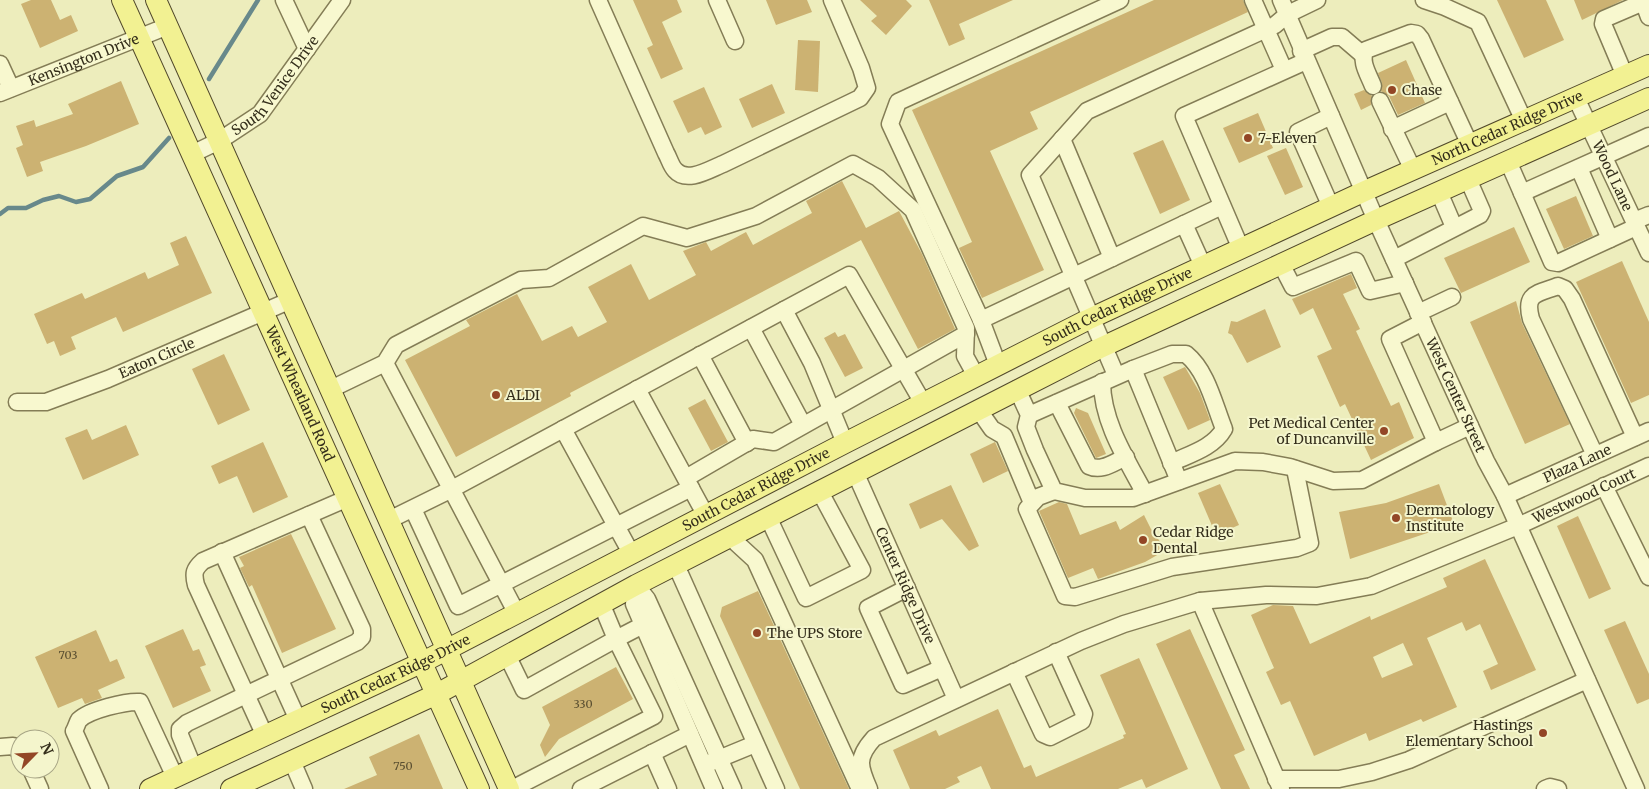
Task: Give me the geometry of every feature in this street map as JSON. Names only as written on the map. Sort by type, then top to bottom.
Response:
[{"type":"main road","name":"West Wheatland Road","points":[[122,0],[479,789]]},
{"type":"main road","name":"West Wheatland Road","points":[[156,0],[460,680],[511,789]]},
{"type":"main road","name":"North Cedar Ridge Drive","points":[[1365,192],[1649,65]]},
{"type":"main road","points":[[1376,220],[1649,98]]},
{"type":"main road","name":"South Cedar Ridge Drive","points":[[150,789],[184,778],[264,736],[423,662],[705,514],[1092,318],[1365,192]]},
{"type":"main road","name":"South Cedar Ridge Drive","points":[[231,789],[437,694],[601,603],[1017,389],[1104,346],[1376,220]]},
{"type":"main road","points":[[348,498],[352,488],[353,438]]},
{"type":"main road","points":[[845,443],[855,472]]},
{"type":"main road","points":[[630,553],[636,585]]},
{"type":"street","points":[[284,0],[307,49]]},
{"type":"street","name":"South Venice Drive","points":[[192,154],[219,141],[260,114],[342,0]]},
{"type":"street","points":[[598,0],[666,153],[676,172],[687,177],[700,174],[723,164],[860,98],[868,88],[832,0]]},
{"type":"street","points":[[717,0],[735,41]]},
{"type":"street","points":[[998,365],[980,320],[890,124],[898,102],[1120,0]]},
{"type":"street","points":[[1253,0],[1284,70]]},
{"type":"street","points":[[1146,494],[1126,457],[1102,400],[1109,379],[1104,346],[1030,175],[1086,111],[1275,25],[1284,7],[1316,0]]},
{"type":"street","points":[[1424,0],[1478,22],[1524,121]]},
{"type":"street","points":[[1625,76],[1603,24],[1604,19],[1639,4],[1644,6],[1649,17]]},
{"type":"street","name":"West Center Street","points":[[1284,7],[1303,56],[1376,220],[1518,526],[1636,789]]},
{"type":"street","name":"Kensington Drive","points":[[6,90],[168,26]]},
{"type":"street","points":[[1374,86],[1363,61],[1363,55],[1366,50],[1411,33],[1417,34],[1470,145]]},
{"type":"street","points":[[1241,249],[1184,116],[1284,70],[1332,37],[1342,37],[1363,55]]},
{"type":"street","points":[[0,64],[6,90]]},
{"type":"street","name":"Wood Lane","points":[[1576,98],[1590,124],[1649,253]]},
{"type":"street","points":[[1380,101],[1413,170]]},
{"type":"street","points":[[1392,129],[1450,102]]},
{"type":"street","points":[[1331,116],[1298,132],[1331,207]]},
{"type":"street","points":[[1522,193],[1649,136]]},
{"type":"street","points":[[1062,139],[1112,258]]},
{"type":"street","points":[[1508,161],[1552,262],[1558,263],[1610,239],[1649,215]]},
{"type":"street","points":[[331,389],[385,363],[396,344],[521,280],[549,278],[643,226],[687,238],[756,216],[853,164],[878,178],[913,210],[966,328],[965,356],[976,376]]},
{"type":"street","points":[[1579,168],[1610,239]]},
{"type":"street","points":[[1394,259],[1480,215],[1482,211],[1468,179]]},
{"type":"street","points":[[1439,192],[1454,227]]},
{"type":"street","points":[[980,320],[1222,206]]},
{"type":"street","points":[[1184,224],[1203,266]]},
{"type":"street","points":[[1322,245],[1334,270]]},
{"type":"street","points":[[1281,264],[1293,288],[1356,261],[1370,291],[1405,283]]},
{"type":"street","points":[[390,520],[450,490],[850,275],[923,403]]},
{"type":"street","points":[[1595,455],[1531,319],[1527,306],[1529,299],[1537,294],[1558,286],[1564,289],[1572,299],[1642,434]]},
{"type":"street","points":[[1436,442],[1390,339],[1452,297]]},
{"type":"street","name":"Eaton Circle","points":[[18,402],[46,402],[108,379],[291,300]]},
{"type":"street","points":[[784,310],[812,363],[845,443]]},
{"type":"street","points":[[751,328],[803,426]]},
{"type":"street","points":[[413,509],[458,606],[616,527],[688,483],[747,443],[753,440],[774,442],[904,371],[966,334]]},
{"type":"street","points":[[1029,415],[1133,369],[1172,354],[1186,354],[1194,361],[1202,375],[1224,429],[1218,438],[1204,448],[1171,463]]},
{"type":"street","points":[[700,355],[747,443]]},
{"type":"street","points":[[385,363],[450,490],[516,612]]},
{"type":"street","points":[[1133,369],[1179,480]]},
{"type":"street","points":[[638,389],[705,514]]},
{"type":"street","points":[[1017,389],[1029,415],[1026,427],[1044,472],[1054,491]]},
{"type":"street","points":[[1057,402],[1085,462],[1089,466],[1105,467],[1126,457]]},
{"type":"street","points":[[978,409],[992,429],[1004,436],[1032,503]]},
{"type":"street","points":[[1295,469],[1310,543],[1297,548],[1172,567],[1075,597],[1065,596],[1027,509],[1038,497],[1054,491],[1085,498],[1134,498],[1166,488],[1179,480],[1235,461],[1263,462],[1295,469],[1333,481],[1362,480],[1470,426]]},
{"type":"street","points":[[563,429],[630,553]]},
{"type":"street","name":"Plaza Lane","points":[[1504,496],[1642,434]]},
{"type":"street","name":"Westwood Court","points":[[869,789],[860,768],[862,751],[874,738],[1056,652],[1124,624],[1200,601],[1266,595],[1317,596],[1371,586],[1518,526],[1649,466]]},
{"type":"street","name":"Center Ridge Drive","points":[[855,472],[956,699]]},
{"type":"street","points":[[1604,486],[1649,577]]},
{"type":"street","points":[[768,517],[806,598],[862,570],[819,490]]},
{"type":"street","points":[[264,736],[196,585],[193,574],[195,568],[202,561],[348,498]]},
{"type":"street","points":[[184,778],[180,729],[357,642],[362,637],[362,629],[309,515]]},
{"type":"street","points":[[730,537],[755,560],[860,789]]},
{"type":"street","points":[[222,552],[298,720]]},
{"type":"street","points":[[676,565],[776,789]]},
{"type":"street","points":[[636,585],[634,604],[714,789]]},
{"type":"street","points":[[636,585],[647,599],[733,789]]},
{"type":"street","points":[[907,588],[868,608],[903,685],[942,668]]},
{"type":"street","points":[[1200,601],[1278,784],[1339,779],[1372,772],[1445,744],[1587,680]]},
{"type":"street","points":[[511,789],[654,716],[616,640],[601,603]]},
{"type":"street","points":[[507,655],[524,690],[643,625]]},
{"type":"street","points":[[1014,672],[1043,734],[1050,736],[1058,733],[1082,721],[1084,714],[1056,652]]},
{"type":"street","points":[[100,789],[74,731],[80,720],[101,710],[130,702],[140,702],[184,778]]},
{"type":"street","points":[[581,789],[690,734]]},
{"type":"street","points":[[704,766],[756,744]]},
{"type":"street","points":[[652,753],[668,789]]},
{"type":"street","points":[[292,761],[304,789]]},
{"type":"street","points":[[1545,789],[1550,787],[1558,789]]},
{"type":"building","points":[[31,0],[51,0],[60,20],[71,15],[78,31],[40,48],[21,4]]},
{"type":"building","points":[[633,0],[677,0],[682,12],[662,22],[683,69],[661,79],[647,48],[653,45]]},
{"type":"building","points":[[766,0],[807,0],[812,12],[776,25]]},
{"type":"building","points":[[860,0],[906,0],[912,6],[886,35],[871,21],[877,16]]},
{"type":"building","points":[[929,0],[1013,0],[959,24],[965,39],[949,46]]},
{"type":"building","points":[[1154,0],[1243,0],[1248,12],[1030,112],[1038,129],[990,151],[1044,270],[982,298],[959,248],[972,242],[912,110]]},
{"type":"building","points":[[1497,0],[1546,0],[1564,40],[1524,58]]},
{"type":"building","points":[[1574,0],[1623,0],[1582,20]]},
{"type":"building","points":[[798,40],[820,41],[818,92],[795,90]]},
{"type":"building","name":"Chase","points":[[1406,60],[1425,103],[1398,115],[1389,96],[1381,91],[1382,83],[1378,73]]},
{"type":"building","points":[[121,81],[139,124],[86,146],[40,162],[43,171],[27,177],[16,148],[23,145],[16,126],[34,120],[36,127],[73,114],[68,104]]},
{"type":"building","points":[[772,84],[785,113],[752,128],[739,99]]},
{"type":"building","points":[[704,87],[722,127],[705,135],[701,127],[688,133],[673,101]]},
{"type":"building","points":[[1364,90],[1372,96],[1371,105],[1361,110],[1354,94]]},
{"type":"building","name":"7-Eleven","points":[[1258,113],[1273,148],[1239,163],[1223,128]]},
{"type":"building","points":[[1163,140],[1190,200],[1160,214],[1133,153]]},
{"type":"building","points":[[1286,148],[1303,187],[1285,195],[1267,156]]},
{"type":"building","points":[[842,181],[866,228],[899,211],[922,254],[955,329],[918,349],[861,240],[570,393],[571,396],[456,457],[405,360],[470,326],[466,320],[517,294],[542,341],[572,326],[578,337],[607,322],[588,287],[631,264],[649,300],[696,275],[683,251],[706,242],[711,251],[746,232],[753,245],[812,213],[806,201]]},
{"type":"building","points":[[1576,196],[1593,236],[1564,249],[1546,209]]},
{"type":"building","points":[[1514,227],[1530,262],[1461,293],[1444,258]]},
{"type":"building","points":[[186,236],[212,293],[123,332],[116,317],[71,337],[76,349],[60,356],[54,341],[47,344],[34,314],[82,293],[85,299],[145,272],[148,279],[179,265],[170,243]]},
{"type":"building","points":[[1622,261],[1649,322],[1649,395],[1631,403],[1576,282]]},
{"type":"building","points":[[1351,274],[1357,288],[1343,294],[1360,329],[1356,331],[1391,406],[1399,402],[1414,438],[1371,460],[1345,404],[1340,407],[1317,356],[1332,349],[1313,308],[1300,315],[1292,299]]},
{"type":"building","points":[[1516,301],[1522,323],[1570,424],[1525,444],[1470,322]]},
{"type":"building","points":[[1265,309],[1281,347],[1247,363],[1232,335],[1228,333],[1231,321],[1237,322]]},
{"type":"building","points":[[835,332],[838,337],[845,334],[863,368],[845,377],[824,338]]},
{"type":"building","points":[[224,354],[250,410],[218,425],[192,369]]},
{"type":"building","points":[[1185,367],[1200,393],[1210,420],[1188,430],[1163,377]]},
{"type":"building","points":[[705,399],[728,442],[711,451],[688,408]]},
{"type":"building","points":[[1076,408],[1088,413],[1106,454],[1096,458],[1074,413]]},
{"type":"building","points":[[126,425],[139,455],[83,480],[65,438],[87,429],[92,440]]},
{"type":"building","points":[[263,442],[288,497],[253,513],[237,476],[219,484],[211,466]]},
{"type":"building","points":[[995,442],[1008,471],[983,483],[970,454]]},
{"type":"building","points":[[1220,484],[1239,525],[1216,535],[1198,493]]},
{"type":"building","name":"Dermatology Institute","points":[[1439,484],[1454,524],[1350,559],[1339,512],[1386,503]]},
{"type":"building","points":[[951,485],[979,546],[969,551],[942,519],[920,529],[909,504]]},
{"type":"building","points":[[1059,502],[1067,504],[1080,535],[1116,521],[1120,530],[1144,515],[1151,529],[1166,550],[1145,562],[1098,579],[1093,568],[1068,578],[1039,511]]},
{"type":"building","points":[[1578,516],[1611,589],[1589,599],[1557,526]]},
{"type":"building","points":[[291,534],[336,629],[282,653],[252,585],[249,587],[240,568],[244,566],[239,557]]},
{"type":"building","points":[[1485,559],[1536,670],[1491,690],[1483,671],[1498,664],[1480,624],[1466,631],[1462,622],[1427,638],[1457,707],[1423,722],[1421,719],[1369,741],[1366,733],[1314,756],[1290,701],[1281,705],[1266,672],[1274,668],[1251,615],[1273,605],[1293,606],[1310,644],[1370,616],[1371,620],[1447,587],[1443,578]],"holes":[[[1403,643],[1413,665],[1382,678],[1373,657]]]},
{"type":"building","points":[[758,591],[849,789],[800,789],[720,616],[722,607]]},
{"type":"building","points":[[1625,621],[1649,674],[1649,699],[1637,704],[1604,630]]},
{"type":"building","points":[[183,629],[193,651],[199,649],[206,665],[200,667],[211,691],[173,708],[145,646]]},
{"type":"building","points":[[1190,629],[1245,750],[1234,755],[1250,789],[1221,789],[1156,644]]},
{"type":"building","points":[[96,630],[110,662],[117,659],[125,678],[98,690],[102,698],[85,704],[82,698],[58,708],[35,657]]},
{"type":"building","points":[[1139,658],[1188,769],[1146,788],[1142,779],[1118,789],[991,789],[981,766],[957,777],[960,782],[945,789],[910,789],[893,750],[936,730],[939,736],[998,709],[1024,768],[1031,765],[1036,777],[1124,738],[1123,735],[1126,734],[1100,675]]},
{"type":"building","points":[[616,667],[633,699],[559,739],[545,757],[540,745],[550,725],[542,707]]},
{"type":"building","points":[[419,734],[443,789],[344,789],[377,775],[369,757]]},
{"type":"waterway","points":[[209,79],[258,0]]},
{"type":"waterway","points":[[0,214],[8,208],[26,208],[43,200],[59,196],[76,202],[90,199],[117,176],[143,167],[169,138]]},
{"type":"place","name":"Chase","points":[[1392,90]]},
{"type":"place","name":"7-Eleven","points":[[1248,138]]},
{"type":"place","name":"ALDI","points":[[496,395]]},
{"type":"place","name":"Pet Medical Center of Duncanville","points":[[1384,431]]},
{"type":"place","name":"Dermatology Institute","points":[[1396,518]]},
{"type":"place","name":"Cedar Ridge Dental","points":[[1143,540]]},
{"type":"place","name":"The UPS Store","points":[[757,633]]},
{"type":"place","name":"Hastings Elementary School","points":[[1543,733]]}]
